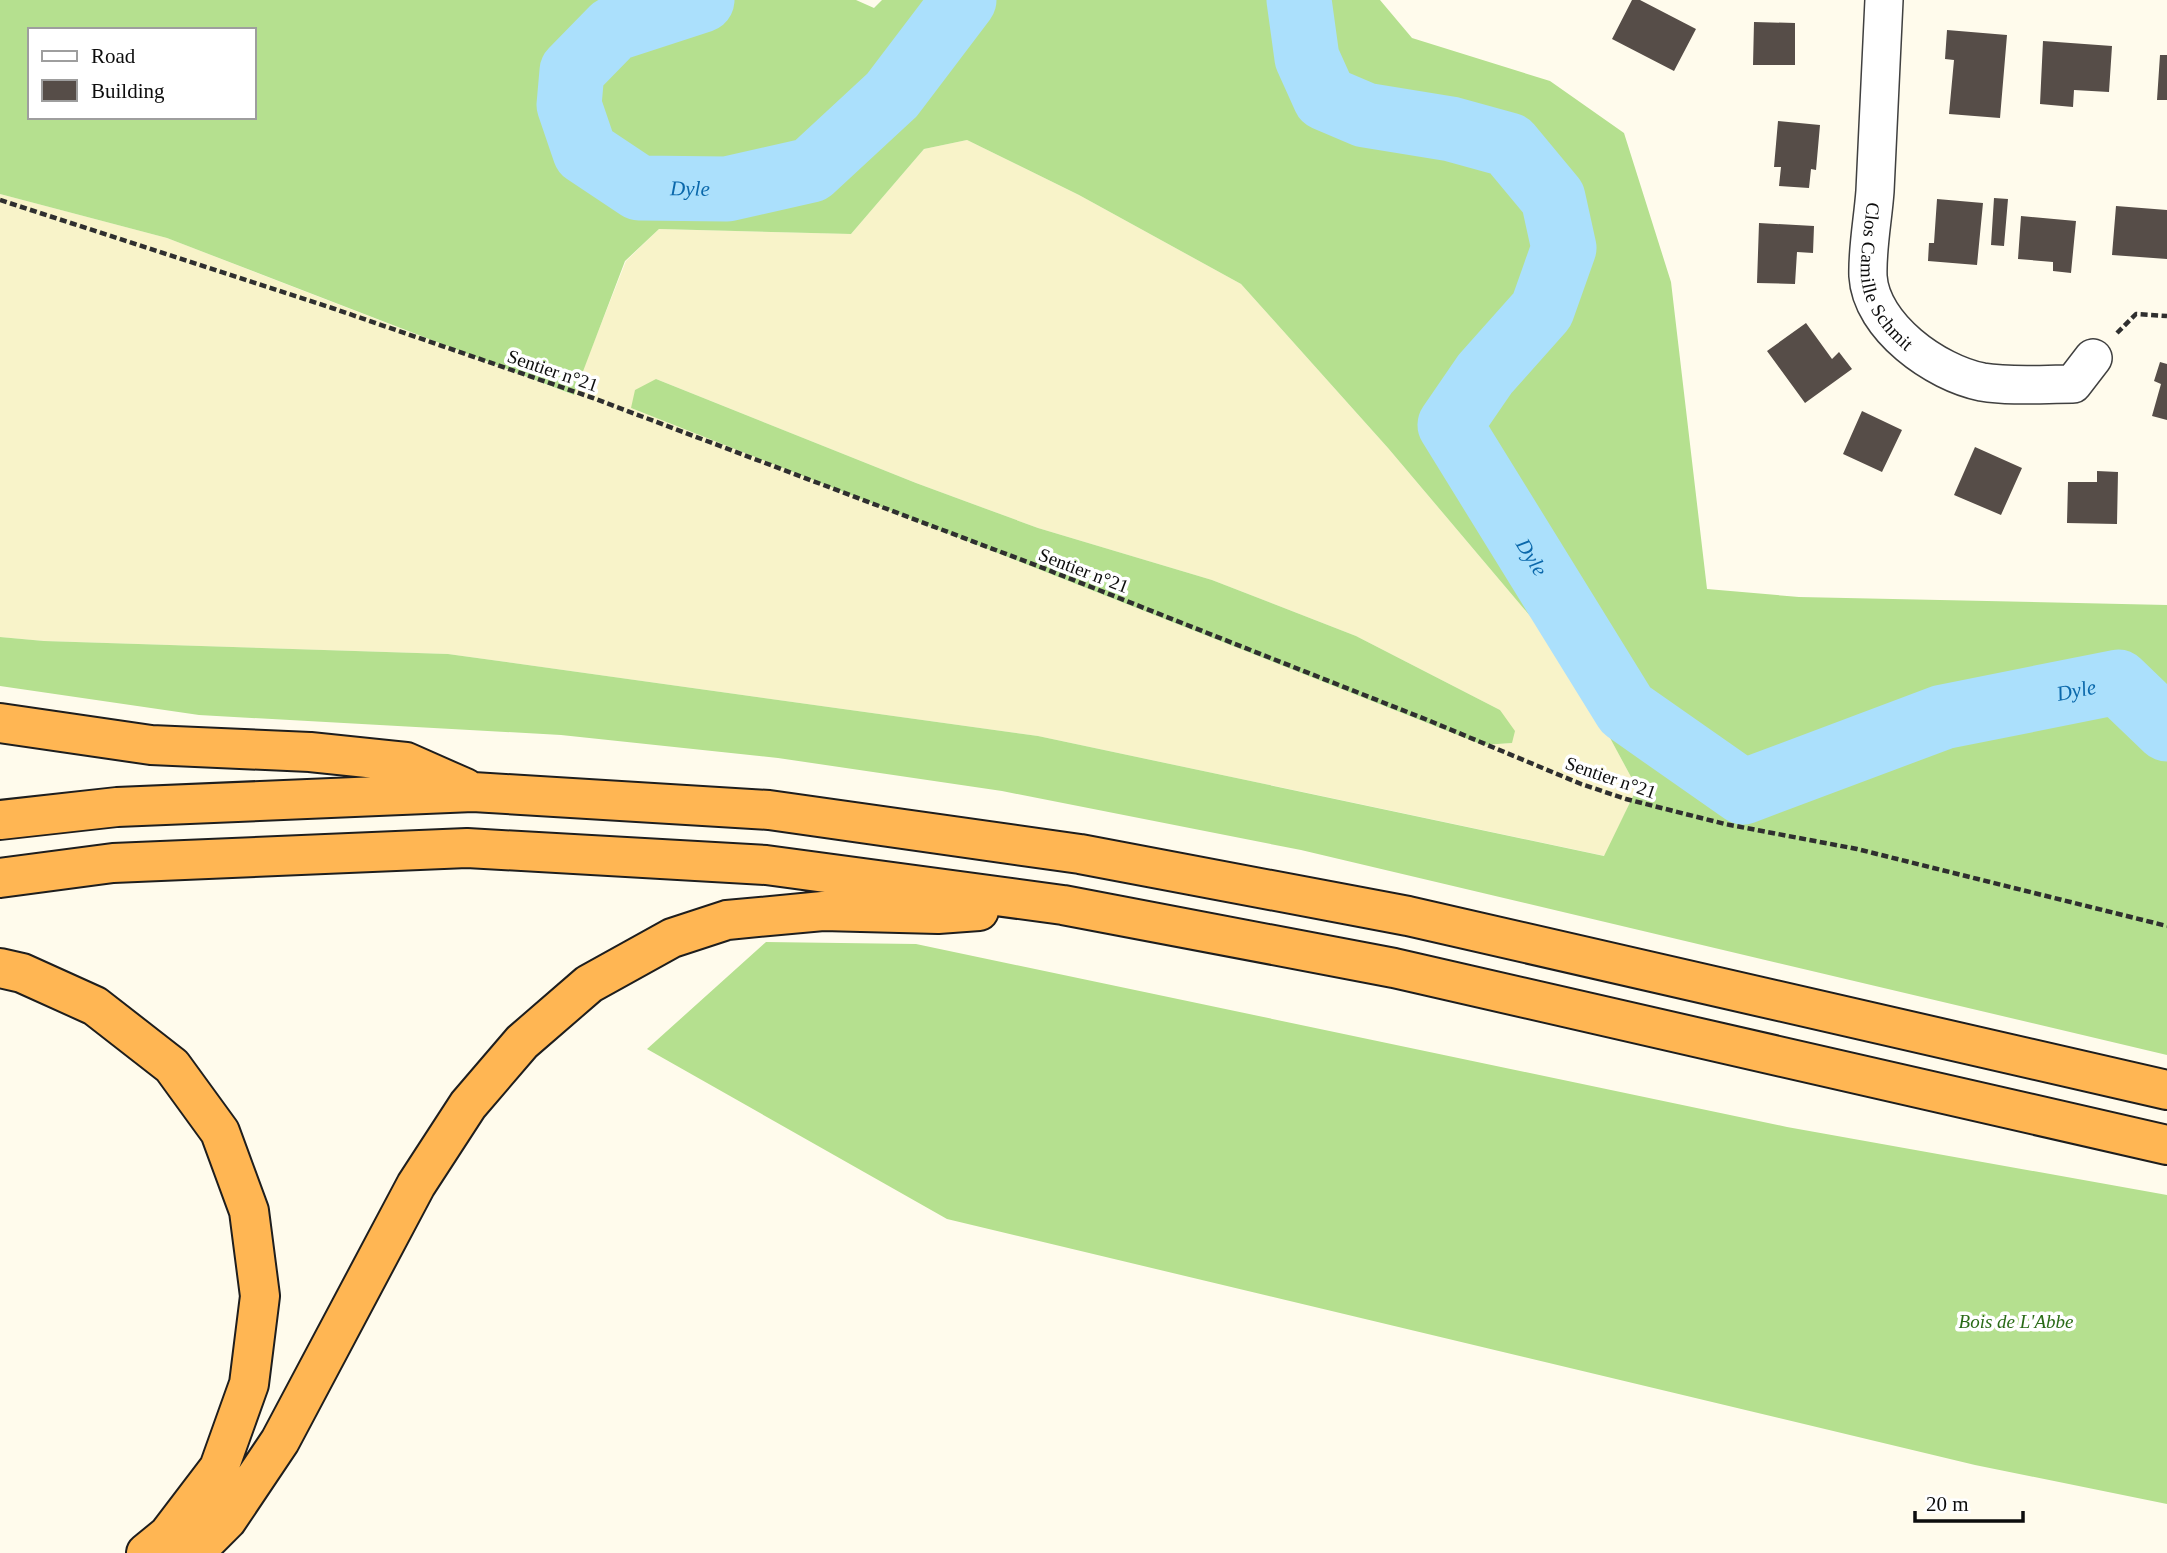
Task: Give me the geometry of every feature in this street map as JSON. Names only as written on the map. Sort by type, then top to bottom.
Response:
[{"type":"highway","points":[[0,723],[151,745],[310,752],[406,762],[473,792]]},
{"type":"highway","points":[[0,820],[117,807],[473,792],[769,810],[1080,854],[1408,916],[2167,1090]]},
{"type":"highway","points":[[0,878],[113,863],[467,848],[766,865],[1063,905],[1394,968],[2167,1145]]},
{"type":"highway","points":[[194,1553],[227,1520],[280,1441],[416,1185],[468,1105],[522,1042],[589,984],[672,938],[727,920],[823,911],[938,914],[1063,905]]},
{"type":"highway","points":[[0,968],[22,973],[95,1006],[172,1066],[220,1132],[250,1211],[260,1296],[250,1384],[219,1468],[168,1535],[146,1553]]},
{"type":"street","name":"Clos Camille Schmit","points":[[1884,0],[1874,216],[1868,278],[1877,310],[1900,338],[1911,346],[1942,367],[1981,382],[2073,384],[2093,358]]},
{"type":"path","name":"Sentier n°21","points":[[0,200],[332,308],[593,398],[1051,571],[1430,721],[1581,784],[1725,824],[1857,849],[2167,926]]},
{"type":"path","points":[[2093,358],[2136,314],[2167,316]]},
{"type":"shaded area","points":[[967,140],[1079,195],[1241,284],[1388,448],[1569,662],[1637,788],[1605,856],[1038,736],[448,654],[44,641],[0,637],[0,194],[167,238],[573,395],[626,261],[659,229],[851,234],[924,149]],"holes":[[[656,379],[916,483],[1038,528],[1212,580],[1356,636],[1500,710],[1512,743],[1483,745],[631,408]]]},
{"type":"green space","points":[[0,0],[856,0],[874,8],[882,0],[1380,0],[1412,38],[1550,81],[1624,133],[1671,282],[1707,589],[1799,597],[2167,605],[2167,1055],[1301,850],[1002,791],[778,758],[561,735],[199,715],[0,686],[0,637],[44,641],[448,654],[1038,736],[1604,856],[1637,788],[1569,662],[1388,448],[1241,284],[1079,195],[967,140],[924,149],[851,234],[659,229],[625,261],[574,395],[167,238],[0,194]]},
{"type":"green space","points":[[656,379],[916,483],[1038,528],[1212,580],[1356,636],[1500,710],[1515,731],[1512,743],[1483,745],[631,408],[635,390]]},
{"type":"green space","name":"Bois de L'Abbe","points":[[766,942],[916,944],[1787,1127],[2167,1195],[2167,1504],[1975,1465],[947,1219],[647,1049]]},
{"type":"building","points":[[1632,0],[1640,0],[1696,29],[1674,71],[1612,39]]},
{"type":"building","points":[[1754,22],[1795,23],[1795,65],[1753,65]]},
{"type":"building","points":[[1947,30],[2007,35],[2000,118],[1949,114],[1954,60],[1945,59]]},
{"type":"building","points":[[2043,41],[2112,46],[2109,92],[2074,90],[2073,107],[2040,104]]},
{"type":"building","points":[[2160,55],[2167,55],[2167,100],[2157,100]]},
{"type":"building","points":[[1778,121],[1820,125],[1816,170],[1811,169],[1809,188],[1779,186],[1781,167],[1774,167]]},
{"type":"building","points":[[1994,198],[2008,199],[2004,246],[1991,245]]},
{"type":"building","points":[[1937,199],[1983,203],[1977,265],[1928,261],[1929,243],[1934,243]]},
{"type":"building","points":[[2116,206],[2167,210],[2167,259],[2112,255]]},
{"type":"building","points":[[2021,216],[2076,221],[2071,273],[2053,271],[2053,262],[2018,259]]},
{"type":"building","points":[[1759,223],[1814,226],[1813,253],[1797,252],[1795,284],[1757,283]]},
{"type":"building","points":[[1806,323],[1832,359],[1839,352],[1852,369],[1805,403],[1767,351]]},
{"type":"building","points":[[2160,362],[2167,364],[2167,420],[2152,416],[2161,384],[2154,381]]},
{"type":"building","points":[[1862,411],[1902,430],[1882,472],[1843,454]]},
{"type":"building","points":[[1975,447],[2022,468],[2001,515],[1954,495]]},
{"type":"building","points":[[2097,471],[2118,472],[2117,524],[2067,523],[2068,482],[2097,482]]},
{"type":"waterway","name":"Dyle","points":[[702,0],[613,29],[572,71],[569,105],[585,152],[639,188],[727,189],[811,170],[892,95],[964,0]]},
{"type":"waterway","name":"Dyle","points":[[1299,0],[1307,58],[1325,98],[1365,115],[1451,129],[1509,145],[1553,198],[1564,248],[1542,310],[1485,374],[1450,425],[1626,710],[1743,792],[1943,717],[2118,682],[2167,729]]}]
